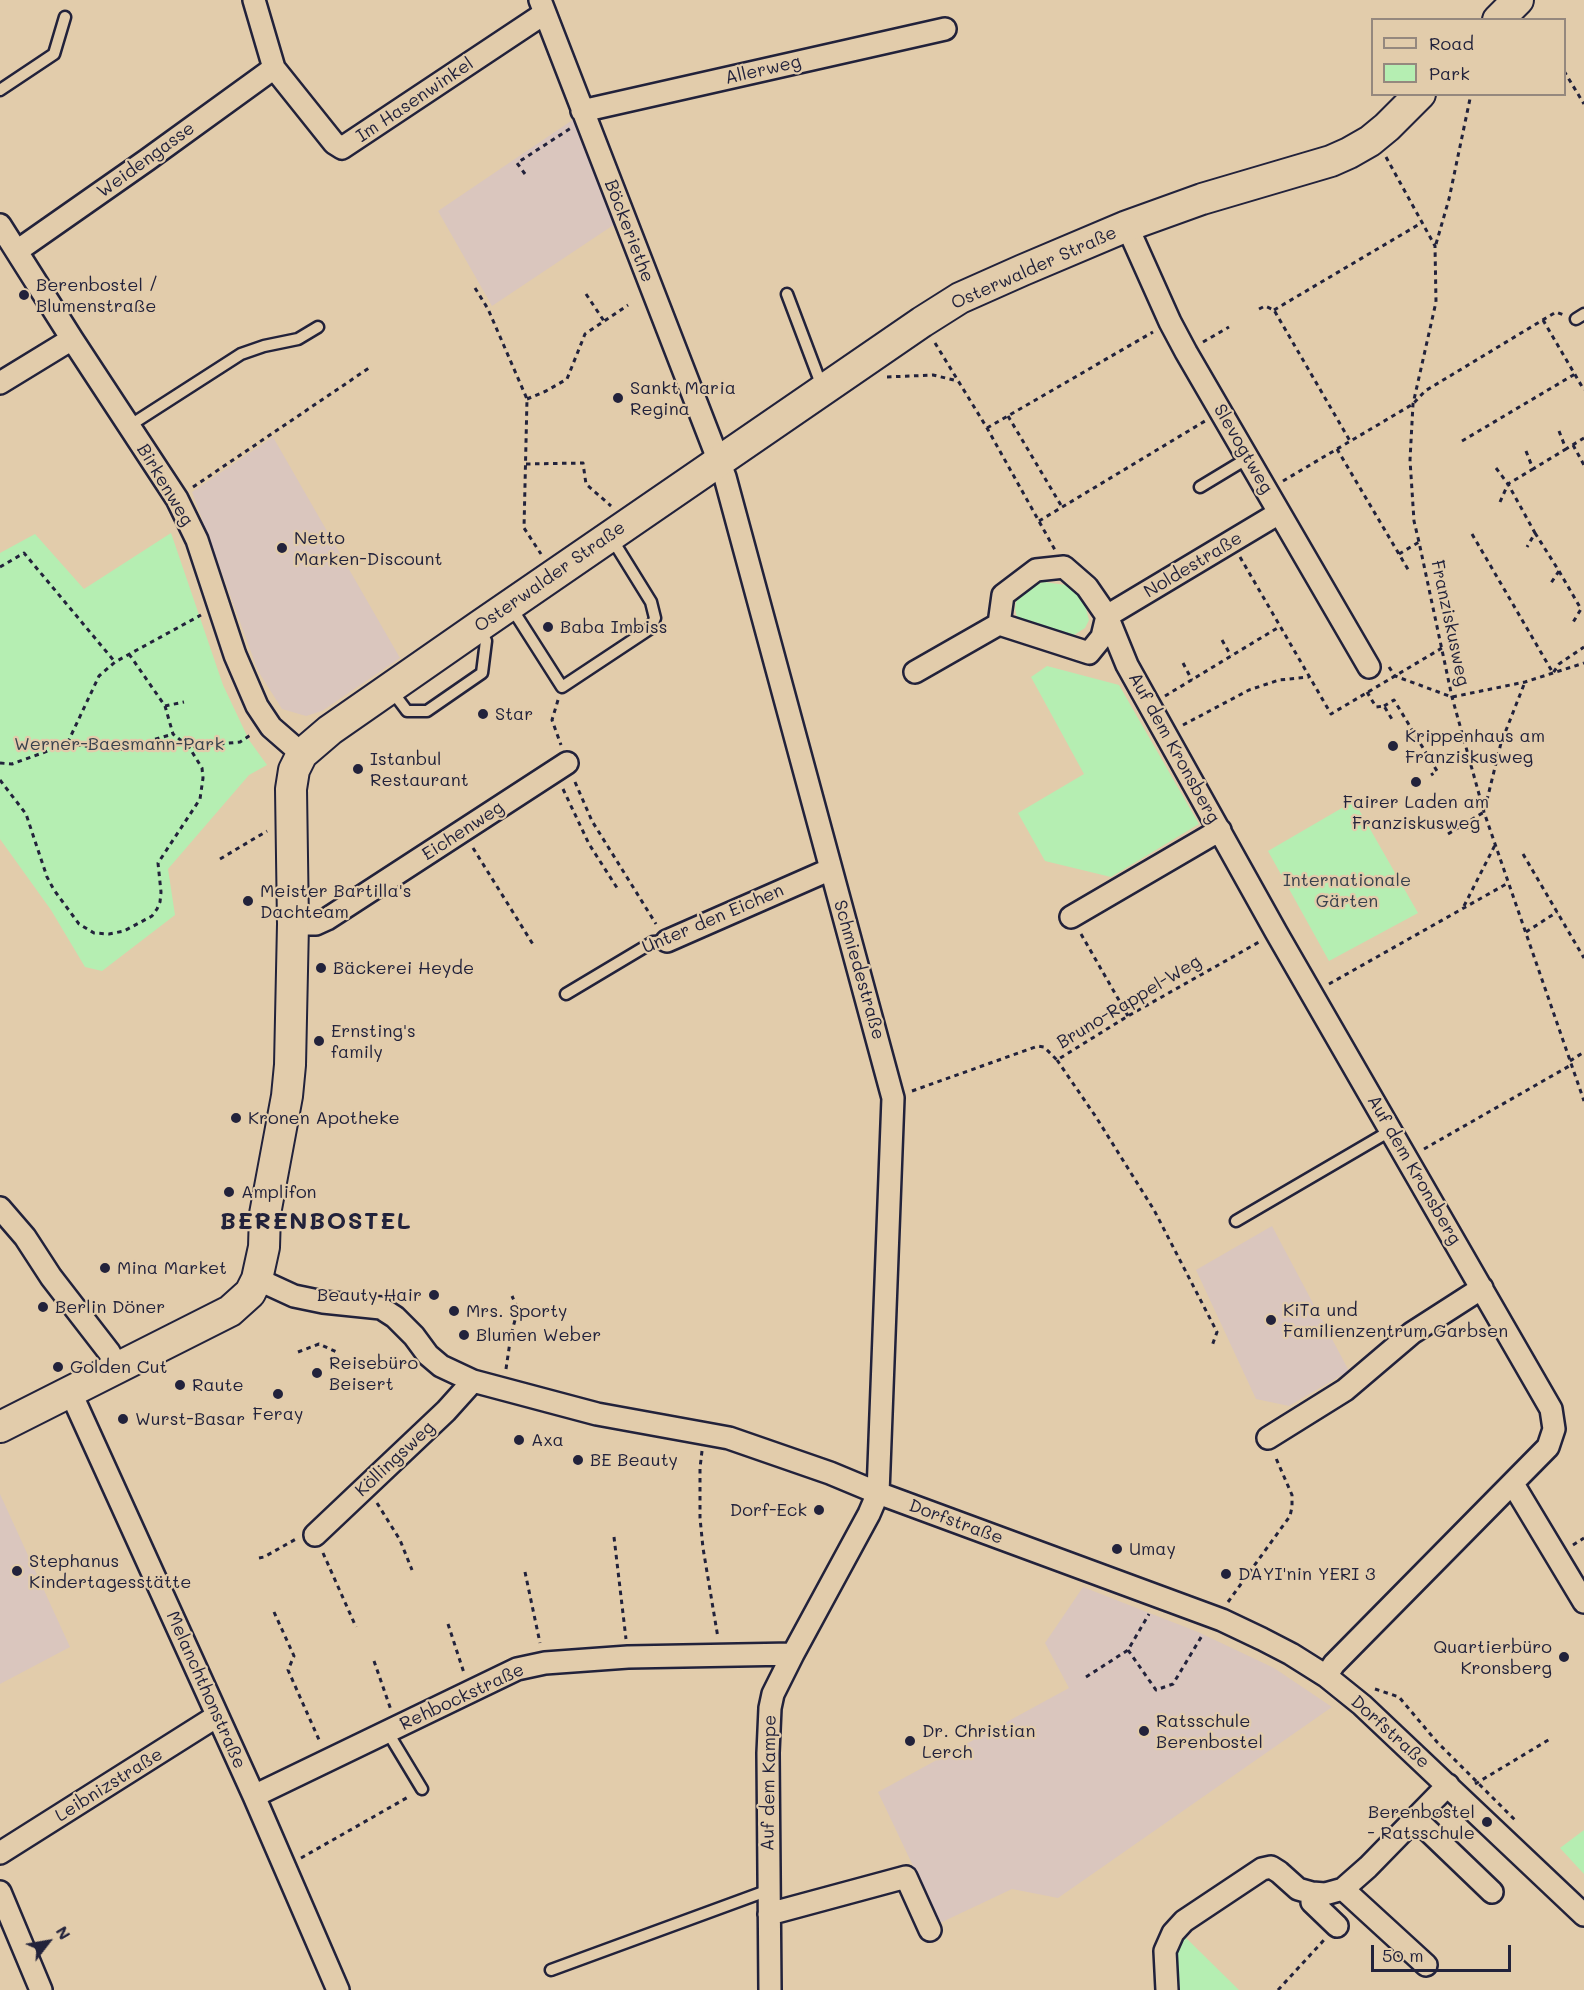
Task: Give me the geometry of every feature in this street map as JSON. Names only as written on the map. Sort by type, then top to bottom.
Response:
[{"type":"street","name":"Im Hasenwinkel","points":[[254,0],[274,68],[334,143],[342,148],[542,6]]},
{"type":"street","points":[[1500,18],[1518,0]]},
{"type":"street","name":"Böckeriethe","points":[[542,6],[719,460]]},
{"type":"street","name":"Allerweg","points":[[583,115],[945,29]]},
{"type":"street","name":"Weidengasse","points":[[17,251],[274,68]]},
{"type":"street","name":"Osterwalder Straße","points":[[0,1427],[231,1311],[250,1293],[257,1279],[264,1247],[265,1214],[288,1086],[293,924],[291,789],[294,770],[302,754],[330,730],[510,605],[614,524],[719,460],[960,298],[1127,226],[1202,199],[1331,161],[1350,153],[1387,127],[1418,96]]},
{"type":"street","name":"Birkenweg","points":[[0,225],[177,499],[197,540],[235,655],[256,706],[268,724],[302,754]]},
{"type":"street","name":"Slevogtweg","points":[[1127,226],[1186,352],[1369,667]]},
{"type":"street","points":[[0,383],[72,339]]},
{"type":"street","name":"Schmiedestraße","points":[[719,460],[893,1098],[878,1493]]},
{"type":"street","name":"Noldestraße","points":[[1107,616],[1280,513]]},
{"type":"street","points":[[915,672],[999,624],[1089,653],[1101,637],[1107,616],[1087,587],[1064,567],[1036,570],[1003,595],[999,624]]},
{"type":"street","name":"Auf dem Kronsberg","points":[[1107,616],[1128,665],[1276,932],[1551,1409],[1554,1429],[1548,1447],[1334,1664],[1326,1676]]},
{"type":"street","name":"Eichenweg","points":[[293,924],[316,924],[327,920],[560,767]]},
{"type":"street","points":[[1071,917],[1220,830]]},
{"type":"street","name":"Unter den Eichen","points":[[667,941],[831,868]]},
{"type":"street","points":[[0,1208],[25,1237],[51,1277],[109,1352],[118,1368]]},
{"type":"street","name":"Dorfstraße","points":[[257,1279],[294,1296],[323,1302],[381,1308],[408,1329],[435,1361],[450,1371],[473,1381],[597,1414],[729,1438],[830,1473],[878,1493],[1222,1620],[1291,1654],[1326,1676],[1362,1705],[1584,1915]]},
{"type":"street","points":[[1268,1438],[1344,1390],[1412,1334],[1482,1288]]},
{"type":"street","name":"Köllingsweg","points":[[308,1533],[365,1488],[446,1411],[473,1381]]},
{"type":"street","name":"Melanchthonstraße","points":[[70,1391],[254,1796],[338,1990]]},
{"type":"street","points":[[1513,1484],[1584,1602]]},
{"type":"street","name":"Auf dem Kampe","points":[[770,1990],[770,1708],[773,1694],[878,1493]]},
{"type":"street","name":"Rehbockstraße","points":[[254,1796],[517,1669],[544,1663],[628,1657],[792,1654]]},
{"type":"street","name":"Leibnizstraße","points":[[0,1853],[218,1716]]},
{"type":"street","points":[[1167,1990],[1165,1951],[1173,1933],[1194,1914],[1262,1869],[1271,1867],[1280,1872],[1298,1889],[1325,1894],[1343,1888],[1368,1867],[1416,1819],[1454,1792]]},
{"type":"street","points":[[1416,1819],[1492,1892]]},
{"type":"street","points":[[770,1914],[906,1877],[930,1930]]},
{"type":"street","points":[[1343,1888],[1426,1965]]},
{"type":"street","points":[[0,1892],[41,1990]]},
{"type":"street","points":[[1312,1893],[1312,1902],[1337,1926]]},
{"type":"lane","points":[[0,90],[54,54],[65,17]]},
{"type":"lane","points":[[787,294],[818,376],[826,388]]},
{"type":"lane","points":[[129,426],[241,354],[264,346],[298,339],[318,327]]},
{"type":"lane","points":[[1200,487],[1248,458]]},
{"type":"lane","points":[[510,605],[562,687],[651,628],[655,618],[651,602],[614,524]]},
{"type":"lane","points":[[390,688],[407,711],[427,711],[482,674],[486,641],[478,627]]},
{"type":"lane","name":"Unter den Eichen","points":[[566,994],[653,942],[667,941]]},
{"type":"lane","points":[[1236,1221],[1390,1131]]},
{"type":"lane","points":[[392,1729],[422,1789]]},
{"type":"lane","points":[[551,1970],[769,1890]]},
{"type":"path","points":[[1566,74],[1584,104]]},
{"type":"path","points":[[1435,246],[1449,199],[1471,96]]},
{"type":"path","points":[[525,174],[517,163],[583,115]]},
{"type":"path","name":"Franziskusweg","points":[[1385,155],[1435,246],[1436,302],[1413,404],[1410,460],[1414,521],[1452,697],[1484,812],[1584,1101]]},
{"type":"path","points":[[1274,310],[1423,222]]},
{"type":"path","points":[[475,288],[488,309],[528,399],[524,528],[542,554]]},
{"type":"path","points":[[586,294],[604,321]]},
{"type":"path","points":[[528,399],[567,379],[585,334],[628,305]]},
{"type":"path","points":[[1259,309],[1265,306],[1274,310],[1350,441]]},
{"type":"path","points":[[1266,491],[1413,404],[1425,391],[1556,312],[1580,317]]},
{"type":"path","points":[[1543,320],[1584,390]]},
{"type":"path","points":[[987,428],[1170,322]]},
{"type":"path","points":[[1186,352],[1229,327]]},
{"type":"path","points":[[934,341],[987,428],[1064,567]]},
{"type":"path","points":[[177,499],[369,368]]},
{"type":"path","points":[[1462,441],[1575,374]]},
{"type":"path","points":[[882,377],[933,375],[958,381]]},
{"type":"path","points":[[1039,521],[1222,411]]},
{"type":"path","points":[[1008,416],[1062,507]]},
{"type":"path","points":[[1559,431],[1566,449]]},
{"type":"path","points":[[1500,502],[1508,484],[1584,438]]},
{"type":"path","points":[[1573,445],[1584,465]]},
{"type":"path","points":[[1337,449],[1409,571]]},
{"type":"path","points":[[1526,451],[1533,469]]},
{"type":"path","points":[[526,464],[583,463],[586,484],[614,524]]},
{"type":"path","points":[[1496,468],[1508,484],[1584,614]]},
{"type":"path","points":[[1527,548],[1535,533]]},
{"type":"path","points":[[1473,534],[1553,673]]},
{"type":"path","points":[[1232,542],[1331,714],[1442,648]]},
{"type":"path","points":[[1399,554],[1419,542]]},
{"type":"path","points":[[0,567],[24,553],[115,662]]},
{"type":"path","points":[[1549,586],[1558,571]]},
{"type":"path","points":[[67,744],[99,676],[115,662],[219,605]]},
{"type":"path","points":[[1572,624],[1581,609]]},
{"type":"path","points":[[1150,705],[1279,627]]},
{"type":"path","points":[[1222,640],[1231,656]]},
{"type":"path","points":[[1553,673],[1559,664],[1584,647]]},
{"type":"path","points":[[0,780],[26,814],[47,877],[79,924],[87,931],[94,933],[116,933],[152,916],[160,902],[158,863],[200,799],[203,778],[202,768],[189,747],[173,734],[165,706],[129,654]]},
{"type":"path","points":[[1183,663],[1192,680]]},
{"type":"path","points":[[1369,667],[1387,664],[1395,676],[1452,697],[1525,682],[1584,663]]},
{"type":"path","points":[[1166,733],[1249,690],[1279,680],[1309,677]]},
{"type":"path","points":[[1448,834],[1484,812],[1501,743],[1525,682]]},
{"type":"path","points":[[562,687],[552,720],[562,785],[589,844],[619,891]]},
{"type":"path","points":[[1367,692],[1376,707],[1384,706],[1394,700],[1437,771],[1431,775]]},
{"type":"path","points":[[165,706],[184,702]]},
{"type":"path","points":[[1384,706],[1393,721]]},
{"type":"path","points":[[189,747],[240,742],[268,724]]},
{"type":"path","points":[[0,763],[12,764],[67,744],[119,750],[173,734]]},
{"type":"path","points":[[560,767],[623,873],[667,941]]},
{"type":"path","points":[[220,859],[272,829]]},
{"type":"path","points":[[462,831],[534,946]]},
{"type":"path","points":[[1463,907],[1495,845]]},
{"type":"path","points":[[1523,854],[1584,958]]},
{"type":"path","points":[[1312,993],[1508,883]]},
{"type":"path","points":[[1525,932],[1557,912]]},
{"type":"path","points":[[1071,917],[1128,1016]]},
{"type":"path","name":"Bruno-Rappel-Weg","points":[[893,1098],[1038,1046],[1044,1047],[1057,1060],[1128,1016],[1276,932]]},
{"type":"path","points":[[1407,1159],[1584,1053]]},
{"type":"path","points":[[1057,1060],[1154,1210],[1217,1332],[1212,1346]]},
{"type":"path","points":[[503,1388],[511,1335],[518,1309],[512,1296]]},
{"type":"path","points":[[298,1352],[319,1344],[339,1353]]},
{"type":"path","points":[[704,1433],[700,1468],[700,1518],[721,1654]]},
{"type":"path","points":[[1128,1650],[1156,1690],[1173,1684],[1206,1629],[1216,1632],[1229,1599],[1290,1516],[1292,1495],[1268,1438]]},
{"type":"path","points":[[365,1488],[400,1540],[412,1570]]},
{"type":"path","points":[[259,1558],[308,1533],[356,1627]]},
{"type":"path","points":[[614,1537],[628,1657]]},
{"type":"path","points":[[525,1572],[544,1663]]},
{"type":"path","points":[[1086,1677],[1128,1650],[1160,1597]]},
{"type":"path","points":[[274,1612],[294,1656],[288,1670],[328,1760]]},
{"type":"path","points":[[448,1624],[470,1692]]},
{"type":"path","points":[[374,1661],[392,1729]]},
{"type":"path","points":[[1454,1792],[1477,1782],[1550,1739]]},
{"type":"path","points":[[285,1866],[318,1850],[422,1789]]},
{"type":"path","points":[[1278,1990],[1337,1926]]},
{"type":"shaded area","points":[[574,119],[618,222],[492,306],[438,211]]},
{"type":"shaded area","points":[[273,437],[400,658],[322,711],[306,716],[282,709],[258,671],[192,492]]},
{"type":"shaded area","name":"KiTa und Familienzentrum Garbsen","points":[[1272,1226],[1349,1371],[1289,1406],[1256,1399],[1196,1270]]},
{"type":"shaded area","name":"Stephanus Kindertagesstätte","points":[[0,1494],[70,1647],[0,1684]]},
{"type":"shaded area","name":"Ratsschule Berenbostel","points":[[1083,1587],[1198,1632],[1274,1668],[1332,1707],[1058,1898],[1012,1889],[940,1923],[878,1792],[1069,1688],[1045,1643]]},
{"type":"green space","name":"Werner-Baesmann-Park","points":[[171,533],[223,685],[249,740],[267,765],[249,775],[168,869],[175,915],[102,971],[85,967],[51,910],[0,839],[0,553],[35,534],[84,589]]},
{"type":"green space","points":[[1044,582],[1066,585],[1078,593],[1085,605],[1089,620],[1085,628],[1074,635],[1017,617],[1016,602],[1023,590]]},
{"type":"green space","points":[[1047,666],[1119,685],[1199,824],[1111,877],[1045,861],[1018,813],[1084,774],[1031,677]]},
{"type":"green space","name":"Internationale Gärten","points":[[1354,801],[1418,913],[1329,961],[1268,851]]},
{"type":"green space","points":[[1584,1830],[1584,1874],[1560,1848]]},
{"type":"green space","points":[[1184,1936],[1239,1990],[1178,1990],[1175,1955]]},
{"type":"place","name":"Berenbostel / Blumenstraße","points":[[24,295]]},
{"type":"place","name":"Sankt Maria Regina","points":[[618,398]]},
{"type":"place","name":"Netto Marken-Discount","points":[[282,548]]},
{"type":"place","name":"Baba Imbiss","points":[[548,627]]},
{"type":"place","name":"Star","points":[[483,714]]},
{"type":"place","name":"Krippenhaus am Franziskusweg","points":[[1393,746]]},
{"type":"place","name":"Istanbul Restaurant","points":[[358,769]]},
{"type":"place","name":"Fairer Laden am Franziskusweg","points":[[1416,782]]},
{"type":"place","name":"Meister Bartilla's Dachteam","points":[[248,901]]},
{"type":"place","name":"Bäckerei Heyde","points":[[321,968]]},
{"type":"place","name":"Ernsting's family","points":[[319,1041]]},
{"type":"place","name":"Kronen Apotheke","points":[[236,1118]]},
{"type":"place","name":"Amplifon","points":[[229,1192]]},
{"type":"place","name":"Mina Market","points":[[105,1268]]},
{"type":"place","name":"Beauty Hair","points":[[434,1295]]},
{"type":"place","name":"Berlin Döner","points":[[43,1307]]},
{"type":"place","name":"Mrs. Sporty","points":[[454,1311]]},
{"type":"place","name":"KiTa und Familienzentrum Garbsen","points":[[1271,1320]]},
{"type":"place","name":"Blumen Weber","points":[[464,1335]]},
{"type":"place","name":"Golden Cut","points":[[58,1367]]},
{"type":"place","name":"Reisebüro Beisert","points":[[317,1373]]},
{"type":"place","name":"Raute","points":[[180,1385]]},
{"type":"place","name":"Feray","points":[[278,1394]]},
{"type":"place","name":"Wurst-Basar","points":[[123,1419]]},
{"type":"place","name":"Axa","points":[[519,1440]]},
{"type":"place","name":"BE Beauty","points":[[578,1460]]},
{"type":"place","name":"Dorf-Eck","points":[[819,1510]]},
{"type":"place","name":"Umay","points":[[1117,1549]]},
{"type":"place","name":"Stephanus Kindertagesstätte","points":[[17,1571]]},
{"type":"place","name":"DAYI'nin YERI 3","points":[[1226,1574]]},
{"type":"place","name":"Quartierbüro Kronsberg","points":[[1564,1657]]},
{"type":"place","name":"Ratsschule Berenbostel","points":[[1144,1731]]},
{"type":"place","name":"Dr. Christian Lerch","points":[[910,1741]]},
{"type":"place","name":"Berenbostel - Ratsschule","points":[[1487,1822]]},
{"type":"district","name":"BERENBOSTEL","points":[[316,1222]]}]
